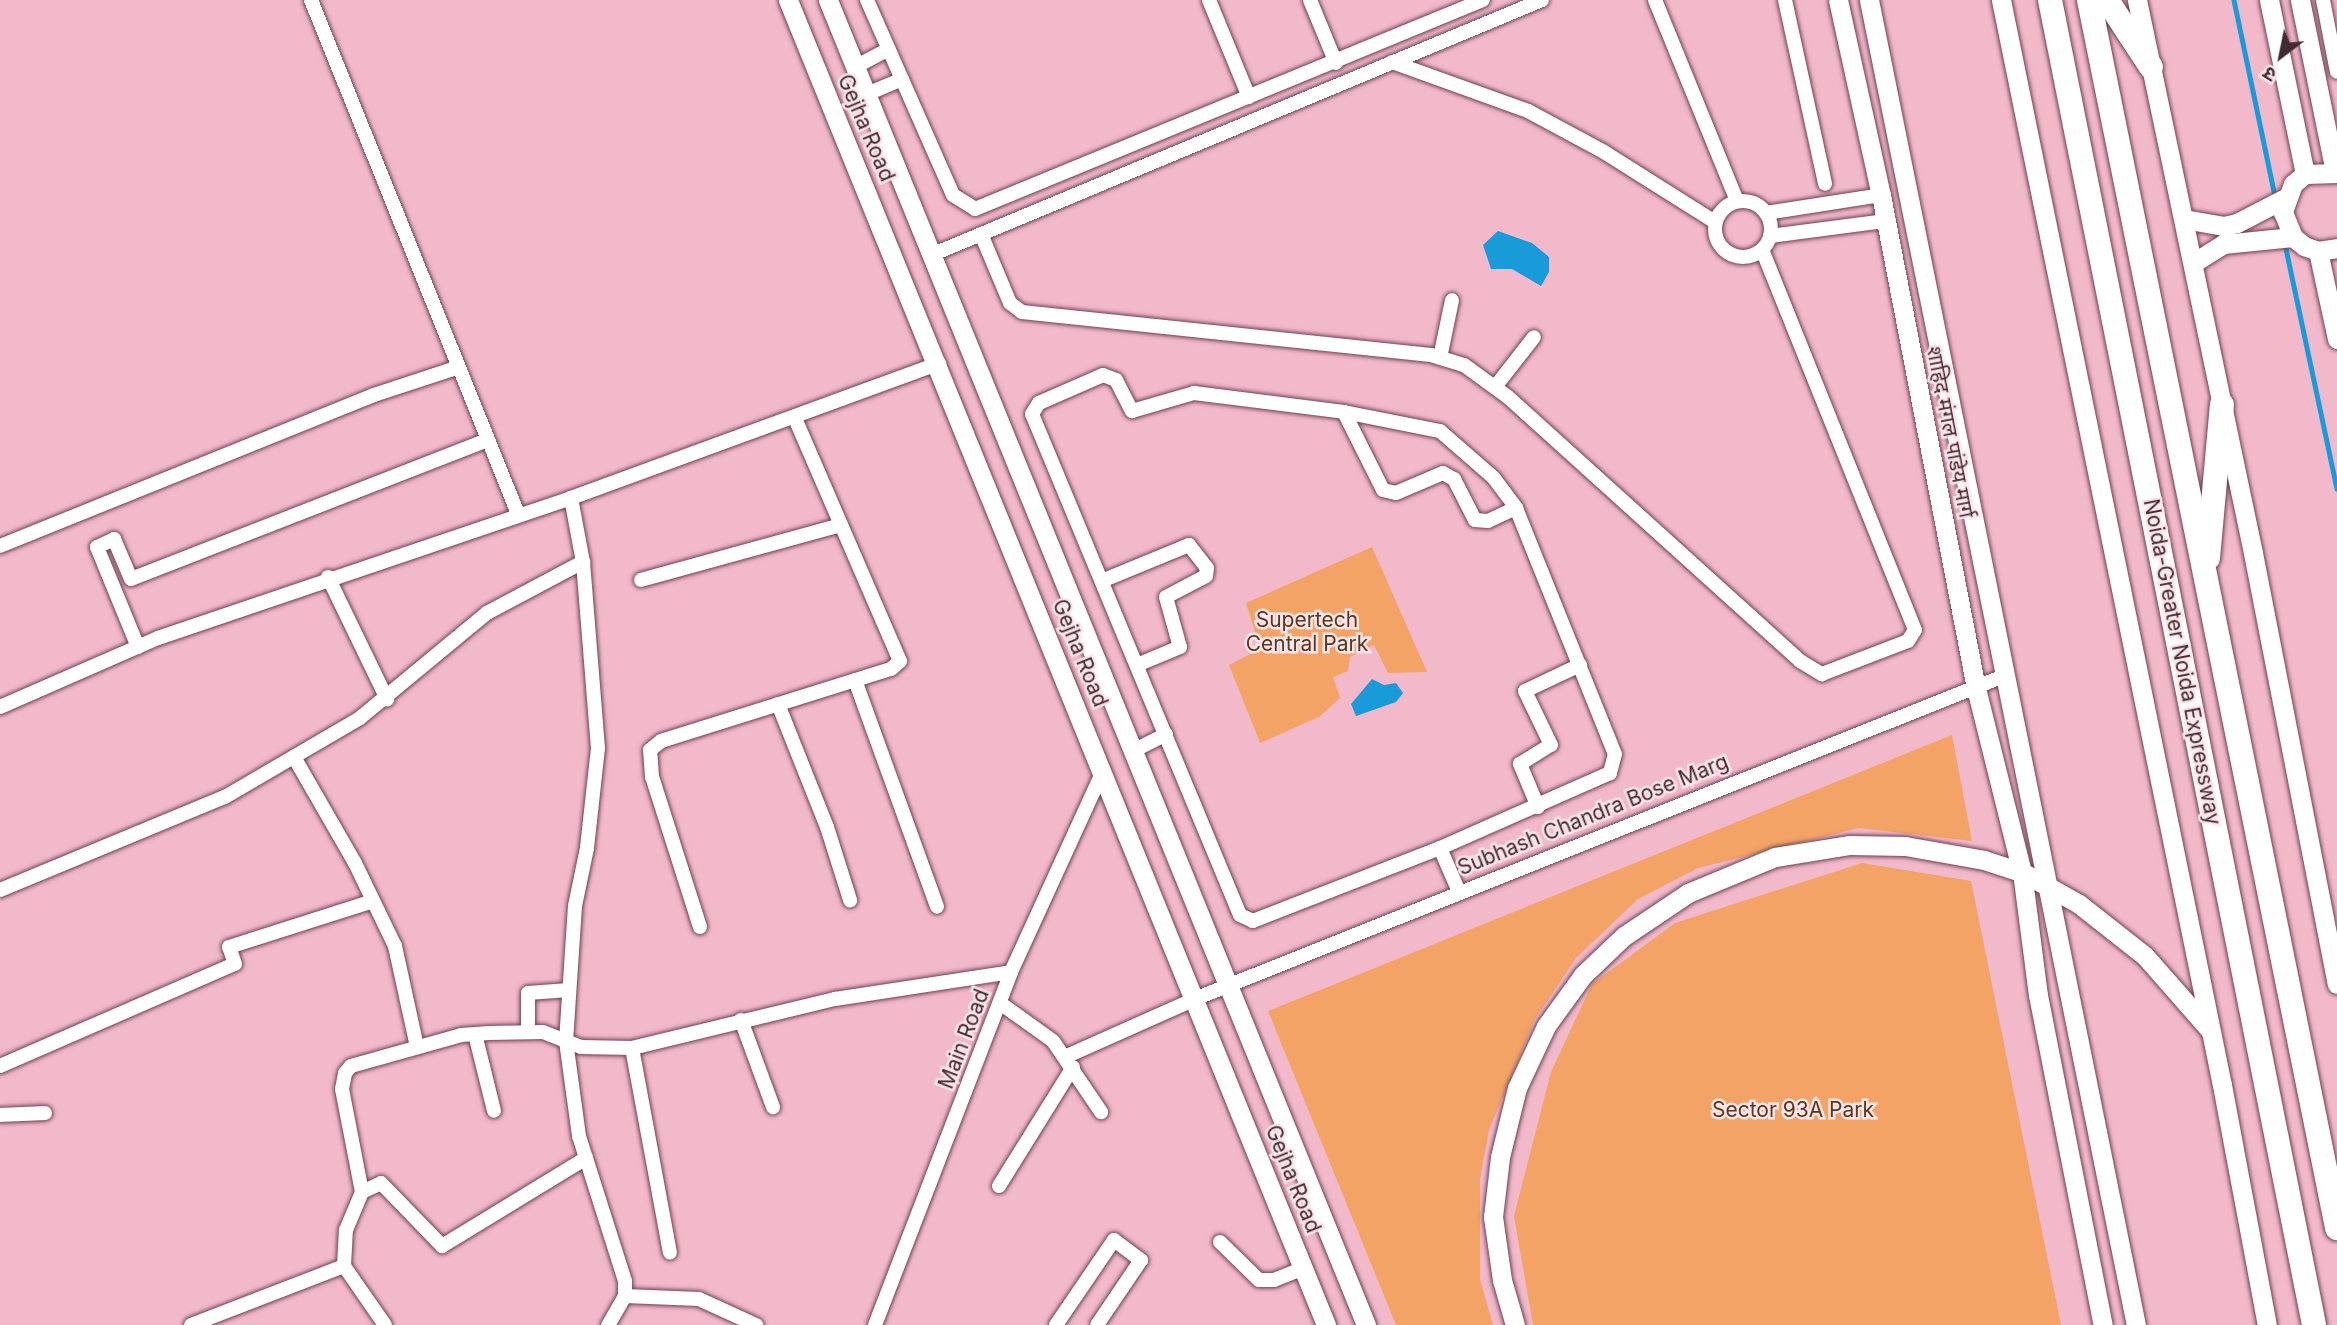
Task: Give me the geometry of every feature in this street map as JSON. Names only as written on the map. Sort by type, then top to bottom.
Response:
[{"type":"highway","name":"Noida-Greater Noida Expressway","points":[[2050,0],[2314,1325]]},
{"type":"highway","name":"Noida-Greater Noida Expressway","points":[[2088,0],[2337,1228]]},
{"type":"highway","points":[[2107,0],[2151,67]]},
{"type":"highway","points":[[2205,583],[2222,405]]},
{"type":"street","points":[[311,0],[518,514]]},
{"type":"street","name":"Gejha Road","points":[[788,0],[1197,998],[1326,1325]]},
{"type":"street","name":"Gejha Road","points":[[828,0],[1366,1325]]},
{"type":"street","points":[[867,0],[953,195],[975,209],[1336,63],[1483,0]]},
{"type":"street","points":[[1209,0],[1250,97]]},
{"type":"street","points":[[1310,0],[1336,63]]},
{"type":"street","points":[[931,255],[1542,0]]},
{"type":"street","points":[[1655,0],[1737,201]]},
{"type":"street","points":[[1785,0],[1825,184]]},
{"type":"street","name":"शाहिद मंगल पांडेय मार्ग","points":[[1838,0],[1881,195],[1975,684],[2022,872],[2038,995],[2103,1325]]},
{"type":"street","points":[[1869,0],[2136,1325]]},
{"type":"street","points":[[2001,0],[2211,1031],[2267,1325]]},
{"type":"street","points":[[2137,0],[2193,263],[2337,978]]},
{"type":"street","points":[[2269,0],[2305,174]]},
{"type":"street","points":[[2184,219],[2224,226],[2237,223],[2285,198],[2305,174],[2336,172],[2300,0]]},
{"type":"street","points":[[2323,0],[2337,72]]},
{"type":"street","points":[[855,66],[889,49]]},
{"type":"street","points":[[1392,62],[1528,111],[1604,152],[1715,222]]},
{"type":"street","points":[[867,94],[902,79]]},
{"type":"street","points":[[1766,213],[1881,195]]},
{"type":"street","points":[[2285,198],[2286,225],[2293,237]]},
{"type":"street","points":[[1737,201],[1753,203],[1766,213],[1770,236],[1762,250],[1748,257],[1732,256],[1719,246],[1715,222],[1723,209],[1737,201]]},
{"type":"street","points":[[1819,203],[1825,227]]},
{"type":"street","points":[[1770,236],[1886,221]]},
{"type":"street","points":[[981,234],[1010,303],[1022,312],[1440,358],[1464,365],[1495,387],[1814,672],[1830,672],[1908,641],[1915,629],[1762,250]]},
{"type":"street","points":[[2193,263],[2223,244],[2293,237],[2327,249],[2337,339]]},
{"type":"street","points":[[1440,358],[1452,300]]},
{"type":"street","points":[[1495,387],[1534,337]]},
{"type":"street","points":[[0,707],[138,647],[328,577],[571,498],[939,363]]},
{"type":"street","points":[[0,546],[374,395],[459,367]]},
{"type":"street","points":[[1109,375],[1132,411],[1194,393],[1344,412],[1440,431],[1493,477],[1516,508],[1580,665],[1615,764],[1602,780],[1440,848],[1253,921],[1246,920],[1236,908],[1104,580],[1032,414],[1039,403],[1109,375]]},
{"type":"street","points":[[1344,412],[1383,490],[1396,493],[1443,473],[1454,479],[1475,520],[1488,522],[1516,508]]},
{"type":"street","points":[[700,927],[655,789],[650,750],[661,741],[897,666],[900,653],[795,418]]},
{"type":"street","points":[[138,647],[97,547],[114,539],[131,579],[488,440]]},
{"type":"street","points":[[571,498],[583,562],[598,748],[587,848],[575,906],[566,1041],[586,1158],[625,1281],[625,1296],[608,1325]]},
{"type":"street","points":[[641,580],[841,524]]},
{"type":"street","points":[[1104,580],[1189,544],[1207,568],[1202,579],[1166,597],[1180,647],[1137,665]]},
{"type":"street","points":[[0,890],[225,797],[387,699],[487,613],[583,562]]},
{"type":"street","points":[[328,577],[387,699]]},
{"type":"street","points":[[1538,807],[1520,764],[1551,745],[1525,691],[1580,665]]},
{"type":"street","name":"Subhash Chandra Bose Marg","points":[[1070,1062],[1197,998],[1975,684],[2006,675]]},
{"type":"street","points":[[855,680],[937,907]]},
{"type":"street","points":[[778,704],[827,827],[850,900]]},
{"type":"street","points":[[1133,751],[1166,734]]},
{"type":"street","points":[[294,757],[395,946],[417,1047]]},
{"type":"street","name":"Main Road","points":[[875,1325],[1012,972],[1103,771]]},
{"type":"street","points":[[1515,1325],[1502,1280],[1493,1217],[1500,1157],[1517,1088],[1546,1026],[1583,975],[1624,936],[1688,893],[1775,858],[1850,845],[1905,846],[2022,872],[2079,904],[2145,956],[2211,1031]]},
{"type":"street","points":[[1440,848],[1459,892]]},
{"type":"street","points":[[0,1066],[235,964],[229,947],[373,901]]},
{"type":"street","points":[[385,1325],[345,1266],[346,1230],[362,1192],[342,1089],[345,1073],[364,1061],[475,1034],[543,1032],[566,1041],[607,1050],[632,1048],[741,1020],[862,994],[1012,972]]},
{"type":"street","points":[[528,1032],[528,993],[569,990]]},
{"type":"street","points":[[1000,1003],[1042,1030],[1070,1062],[1101,1112]]},
{"type":"street","points":[[741,1020],[773,1107]]},
{"type":"street","points":[[475,1034],[494,1111]]},
{"type":"street","points":[[632,1048],[670,1252]]},
{"type":"street","points":[[999,1186],[1070,1062]]},
{"type":"street","points":[[0,1115],[45,1112]]},
{"type":"street","points":[[362,1192],[381,1183],[442,1246],[586,1158]]},
{"type":"street","points":[[1056,1325],[1114,1240],[1141,1260],[1097,1325]]},
{"type":"street","points":[[1220,1242],[1259,1280],[1274,1280],[1303,1268]]},
{"type":"street","points":[[191,1325],[345,1266]]},
{"type":"street","points":[[625,1296],[699,1299],[755,1325]]},
{"type":"green space","name":"Supertech Central Park","points":[[1372,547],[1427,672],[1388,673],[1374,645],[1350,657],[1348,671],[1333,677],[1340,698],[1319,717],[1260,743],[1229,665],[1260,649],[1246,603]]},
{"type":"green space","points":[[1952,735],[1972,841],[1859,828],[1698,868],[1638,899],[1576,958],[1535,1019],[1489,1130],[1480,1179],[1480,1279],[1493,1325],[1396,1325],[1268,1011]]},
{"type":"green space","name":"Sector 93A Park","points":[[1862,863],[1971,881],[2061,1325],[1533,1325],[1514,1216],[1551,1072],[1592,984],[1675,923]]},
{"type":"water","points":[[1498,231],[1532,243],[1549,257],[1549,272],[1541,286],[1512,269],[1491,269],[1483,245]]},
{"type":"water","points":[[1372,679],[1384,685],[1396,683],[1403,693],[1396,702],[1356,716],[1351,704]]},
{"type":"waterway","points":[[2234,0],[2275,197]]},
{"type":"waterway","points":[[2285,244],[2337,489]]}]
